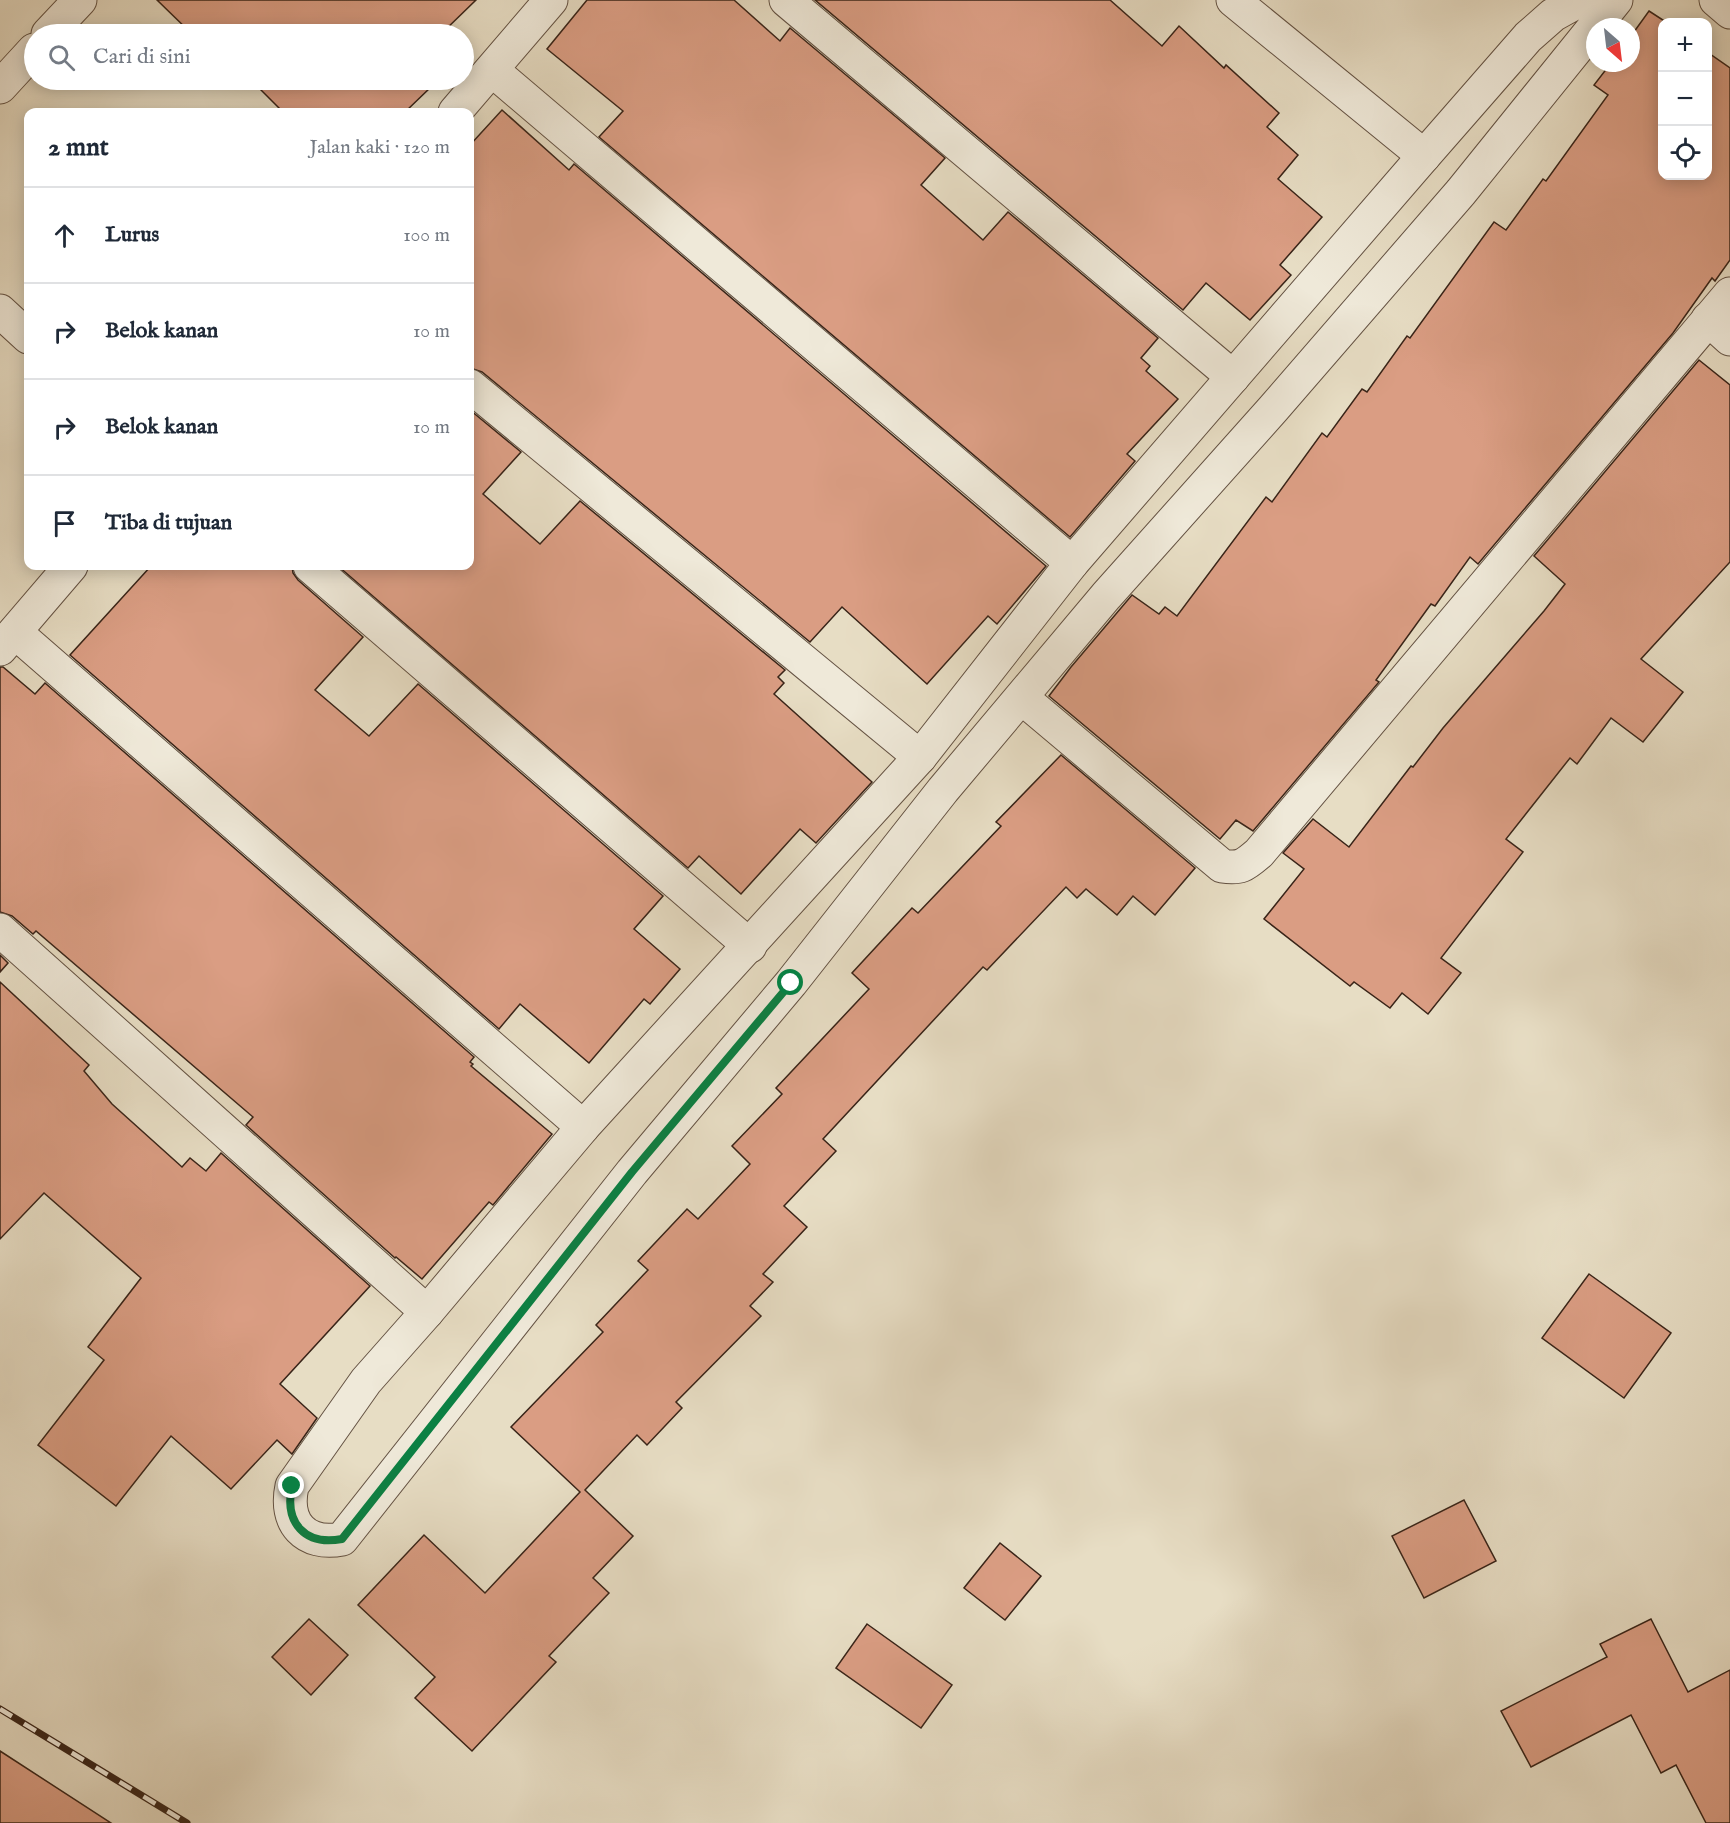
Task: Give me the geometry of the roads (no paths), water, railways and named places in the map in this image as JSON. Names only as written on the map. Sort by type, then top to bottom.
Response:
[{"type":"street","points":[[57,24],[80,0]]},
{"type":"street","points":[[459,108],[551,0]]},
{"type":"street","points":[[786,0],[1233,377]]},
{"type":"street","points":[[1233,0],[1424,156]]},
{"type":"street","points":[[1580,0],[1553,15],[1528,37],[1072,563],[920,757],[583,1127],[366,1381],[292,1486],[289,1501],[293,1519],[307,1537],[327,1542],[342,1539],[632,1172],[791,983],[944,790],[1106,596],[1281,400],[1461,192],[1616,0]]},
{"type":"street","points":[[1716,0],[1730,12]]},
{"type":"street","points":[[0,87],[24,61]]},
{"type":"street","points":[[492,70],[1072,563]]},
{"type":"street","points":[[1022,698],[1222,866],[1233,868],[1244,866],[1258,853],[1719,329],[1730,294]]},
{"type":"street","points":[[0,311],[24,333]]},
{"type":"street","points":[[474,389],[920,757]]},
{"type":"street","points":[[68,570],[7,640],[583,1127]]},
{"type":"street","points":[[315,570],[750,946]]},
{"type":"street","points":[[0,930],[427,1312]]},
{"type":"railway","points":[[0,1709],[187,1823]]}]
